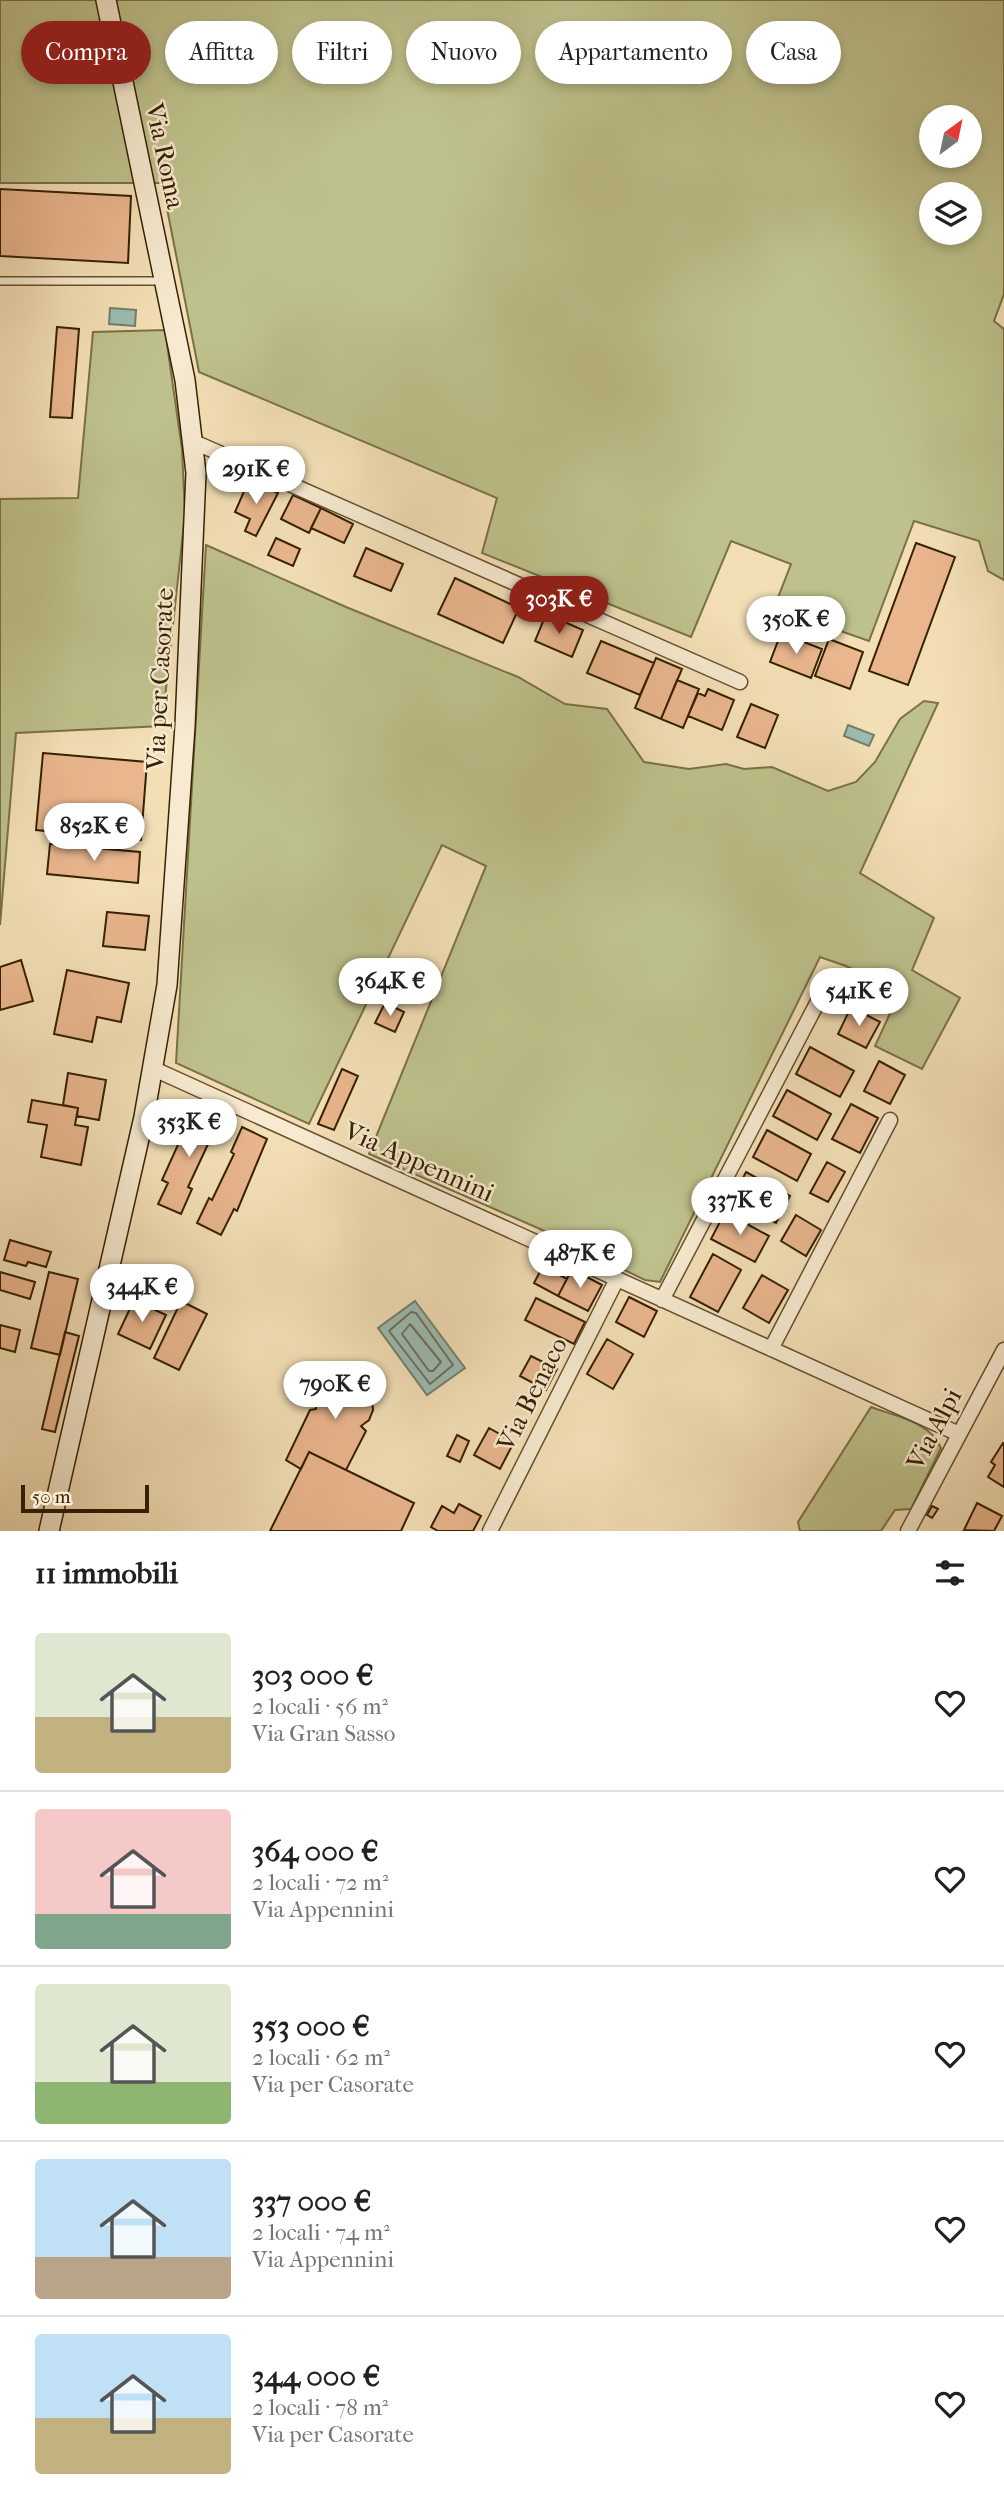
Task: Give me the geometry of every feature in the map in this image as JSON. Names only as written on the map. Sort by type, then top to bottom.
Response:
[{"type":"street","name":"Via Roma","points":[[106,0],[164,281]]},
{"type":"street","name":"Via per Casorate","points":[[48,1531],[155,1069],[167,985],[185,726],[196,473],[194,442],[164,281]]},
{"type":"street","points":[[194,442],[740,682]]},
{"type":"street","points":[[662,1300],[825,988]]},
{"type":"street","name":"Via Appennini","points":[[155,1069],[959,1434]]},
{"type":"street","points":[[771,1349],[890,1119]]},
{"type":"street","name":"Via Benaco","points":[[491,1531],[617,1279]]},
{"type":"street","name":"Via Alpi","points":[[908,1531],[1004,1350]]},
{"type":"lane","points":[[0,281],[164,281]]},
{"type":"green space","points":[[0,0],[1004,0],[1004,294],[994,321],[1004,329],[1004,580],[988,571],[979,541],[914,521],[869,641],[774,608],[791,564],[731,541],[691,637],[482,553],[497,498],[199,372],[162,183],[0,183]]},
{"type":"green space","points":[[165,330],[182,449],[185,514],[162,726],[16,733],[0,925],[0,499],[78,498],[93,332]]},
{"type":"green space","points":[[206,545],[346,607],[518,677],[565,704],[607,709],[644,762],[689,769],[726,764],[744,769],[772,767],[828,791],[856,782],[875,762],[900,719],[924,701],[938,703],[860,873],[934,918],[912,970],[960,998],[922,1069],[875,1046],[899,994],[846,966],[820,957],[660,1282],[645,1280],[540,1229],[369,1154],[486,866],[442,845],[309,1124],[176,1063]]},
{"type":"green space","points":[[871,1407],[921,1426],[936,1439],[941,1448],[911,1509],[895,1510],[881,1531],[800,1531],[798,1522]]},
{"type":"water","points":[[110,308],[136,310],[135,326],[109,324]]},
{"type":"water","points":[[848,725],[874,735],[869,746],[844,736]]},
{"type":"water","points":[[415,1301],[465,1368],[427,1395],[378,1328]]},
{"type":"building","points":[[0,189],[131,196],[128,263],[0,256]]},
{"type":"building","points":[[57,327],[79,329],[72,418],[50,417]]},
{"type":"building","points":[[249,480],[278,493],[256,536],[245,531],[250,519],[235,512]]},
{"type":"building","points":[[293,495],[321,508],[309,533],[281,519]]},
{"type":"building","points":[[321,508],[353,524],[344,543],[311,528]]},
{"type":"building","points":[[276,538],[300,549],[293,566],[268,555]]},
{"type":"building","points":[[916,543],[955,557],[908,685],[869,671]]},
{"type":"building","points":[[366,548],[403,564],[391,591],[354,576]]},
{"type":"building","points":[[455,578],[519,608],[503,643],[438,614]]},
{"type":"building","points":[[546,614],[583,630],[572,657],[535,641]]},
{"type":"building","points":[[781,633],[822,649],[811,678],[770,662]]},
{"type":"building","points":[[829,639],[863,652],[850,689],[815,676]]},
{"type":"building","points":[[601,641],[654,663],[640,695],[587,673]]},
{"type":"building","points":[[656,658],[682,669],[661,719],[635,708]]},
{"type":"building","points":[[677,680],[699,689],[683,728],[661,719]]},
{"type":"building","points":[[708,689],[734,700],[722,730],[688,716],[698,693],[705,696]]},
{"type":"building","points":[[751,704],[778,715],[765,748],[737,737]]},
{"type":"building","points":[[43,753],[147,762],[141,840],[36,830]]},
{"type":"building","points":[[50,844],[140,852],[138,883],[47,874]]},
{"type":"building","points":[[107,912],[149,916],[145,950],[103,946]]},
{"type":"building","points":[[21,960],[33,1001],[0,1010],[0,967]]},
{"type":"building","points":[[67,970],[129,983],[121,1022],[97,1017],[92,1042],[54,1034]]},
{"type":"building","points":[[385,1003],[404,1012],[395,1032],[375,1023]]},
{"type":"building","points":[[851,1007],[880,1022],[866,1048],[838,1034]]},
{"type":"building","points":[[810,1047],[854,1071],[840,1097],[796,1074]]},
{"type":"building","points":[[879,1061],[905,1075],[890,1104],[864,1091]]},
{"type":"building","points":[[342,1069],[358,1076],[334,1130],[318,1124]]},
{"type":"building","points":[[68,1073],[106,1080],[99,1120],[77,1116],[78,1108],[63,1105]]},
{"type":"building","points":[[787,1090],[831,1114],[817,1140],[773,1116]]},
{"type":"building","points":[[32,1100],[78,1108],[75,1125],[88,1127],[81,1165],[41,1157],[47,1125],[28,1122]]},
{"type":"building","points":[[851,1104],[878,1118],[860,1153],[832,1139]]},
{"type":"building","points":[[199,1107],[225,1119],[214,1143],[209,1142],[188,1187],[192,1189],[181,1214],[158,1204],[168,1183],[162,1180],[186,1127],[190,1129]]},
{"type":"building","points":[[242,1127],[267,1139],[237,1211],[234,1209],[221,1235],[197,1223],[209,1198],[212,1200],[234,1154],[231,1152]]},
{"type":"building","points":[[767,1130],[811,1154],[797,1181],[753,1157]]},
{"type":"building","points":[[827,1162],[845,1172],[828,1202],[810,1193]]},
{"type":"building","points":[[746,1172],[790,1196],[776,1223],[732,1199]]},
{"type":"building","points":[[725,1212],[769,1236],[755,1262],[711,1239]]},
{"type":"building","points":[[796,1215],[821,1230],[806,1256],[781,1241]]},
{"type":"building","points":[[10,1240],[51,1252],[46,1267],[28,1262],[26,1266],[4,1260]]},
{"type":"building","points":[[713,1254],[741,1270],[718,1312],[690,1297]]},
{"type":"building","points":[[543,1266],[567,1279],[558,1296],[534,1283]]},
{"type":"building","points":[[572,1269],[602,1285],[588,1311],[558,1296]]},
{"type":"building","points":[[0,1272],[35,1282],[30,1299],[0,1290]]},
{"type":"building","points":[[49,1272],[78,1279],[60,1355],[31,1348]]},
{"type":"building","points":[[762,1275],[788,1290],[769,1323],[743,1308]]},
{"type":"building","points":[[629,1297],[657,1311],[644,1337],[616,1322]]},
{"type":"building","points":[[536,1298],[585,1322],[574,1344],[525,1320]]},
{"type":"building","points":[[134,1300],[166,1315],[150,1349],[118,1334]]},
{"type":"building","points":[[181,1301],[207,1314],[179,1370],[154,1358]]},
{"type":"building","points":[[0,1325],[20,1330],[15,1352],[0,1348]]},
{"type":"building","points":[[65,1332],[79,1336],[55,1432],[42,1429]]},
{"type":"building","points":[[607,1339],[633,1354],[613,1389],[587,1374]]},
{"type":"building","points":[[531,1356],[557,1369],[546,1390],[520,1376]]},
{"type":"building","points":[[340,1372],[355,1373],[367,1381],[371,1389],[373,1410],[369,1420],[361,1426],[366,1431],[346,1470],[309,1452],[301,1469],[286,1460],[310,1410],[316,1409],[316,1391],[329,1377]]},
{"type":"building","points":[[489,1428],[514,1442],[500,1469],[474,1455]]},
{"type":"building","points":[[457,1435],[469,1441],[460,1462],[447,1456]]},
{"type":"building","points":[[1003,1443],[1004,1487],[988,1477],[995,1465],[991,1462]]},
{"type":"building","points":[[309,1452],[414,1503],[401,1531],[270,1531]]},
{"type":"building","points":[[977,1503],[1002,1516],[994,1531],[964,1530]]},
{"type":"building","points":[[459,1504],[481,1516],[473,1531],[438,1531],[431,1527],[442,1506],[454,1513]]},
{"type":"building","points":[[932,1506],[938,1509],[932,1518],[927,1515]]}]
